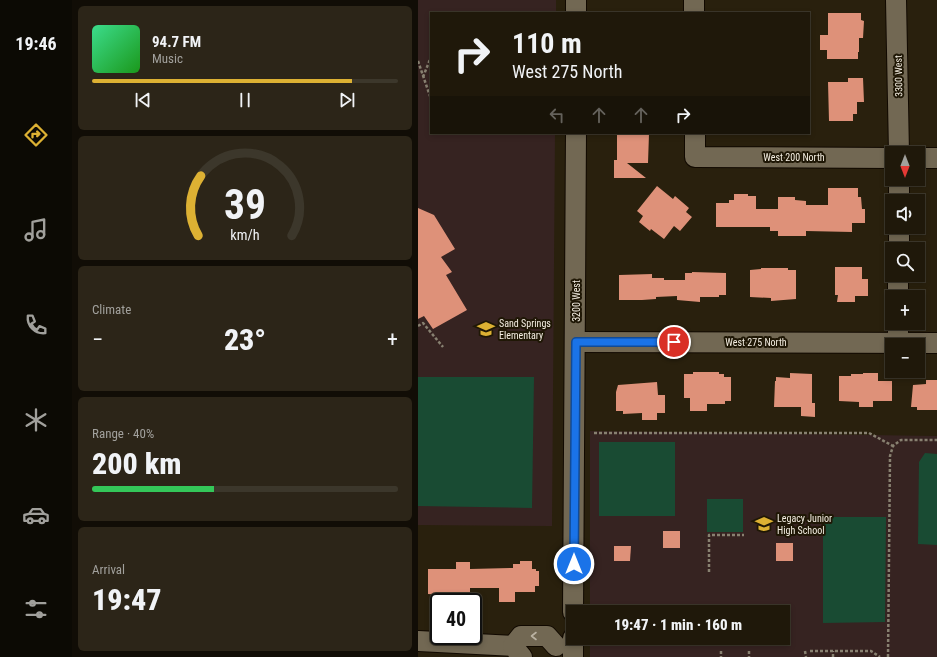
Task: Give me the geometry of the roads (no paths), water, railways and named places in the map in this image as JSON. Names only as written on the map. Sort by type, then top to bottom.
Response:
[{"type":"street","points":[[576,0],[576,12]]},
{"type":"street","points":[[694,0],[694,12]]},
{"type":"street","name":"3300 West","points":[[896,0],[899,146]]},
{"type":"street","name":"3200 West","points":[[573,605],[576,342],[576,134]]},
{"type":"street","name":"West 200 North","points":[[695,134],[695,157],[885,158]]},
{"type":"street","points":[[925,158],[937,158]]},
{"type":"street","name":"West 275 North","points":[[576,342],[898,333],[937,343]]},
{"type":"street","points":[[418,641],[517,652],[521,636],[547,636],[565,649]]},
{"type":"place","name":"Sand Springs Elementary","points":[[486,329]]},
{"type":"place","name":"Legacy Junior High School","points":[[764,524]]}]
